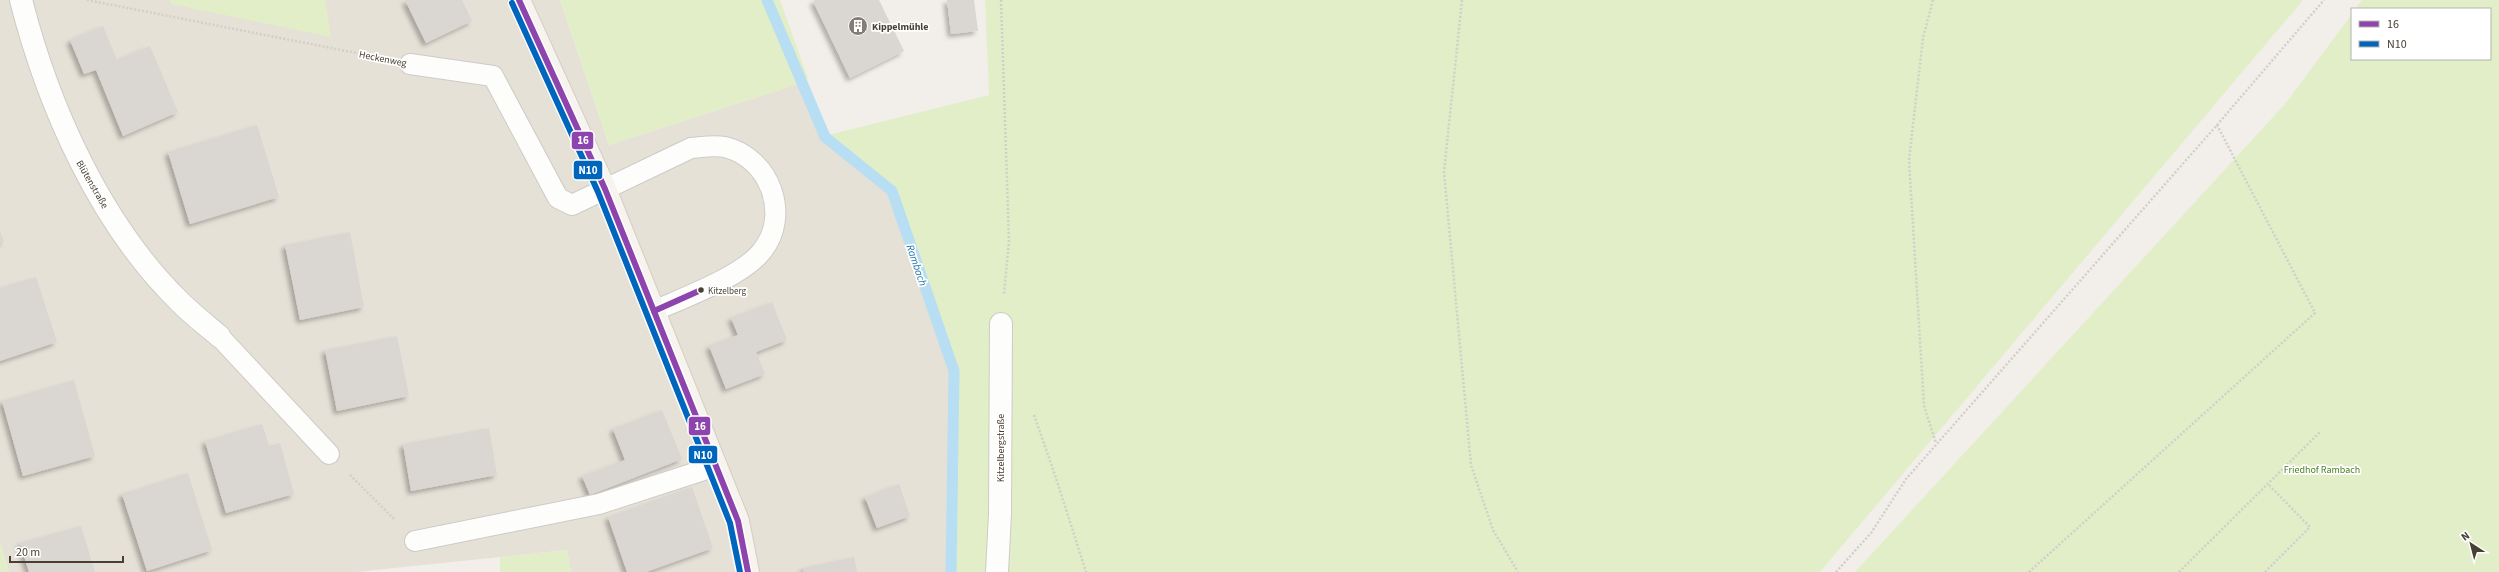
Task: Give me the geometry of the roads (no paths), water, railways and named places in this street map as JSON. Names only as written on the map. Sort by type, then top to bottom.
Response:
[{"type":"main road","points":[[519,0],[605,189],[654,311],[738,521],[748,572]]},
{"type":"street","name":"Blütenstraße","points":[[22,0],[32,43],[52,100],[77,155],[106,207],[141,256],[179,301],[218,336]]},
{"type":"street","name":"Kitzelbergstraße","points":[[997,572],[1000,514],[1001,324]]},
{"type":"lane","name":"Heckenweg","points":[[410,64],[493,76],[558,198],[572,205],[605,189]]},
{"type":"lane","points":[[605,189],[691,148],[708,146],[725,148],[745,156],[765,175],[772,190],[776,206],[775,222],[771,237],[762,251],[751,262],[737,271],[654,311]]},
{"type":"lane","points":[[218,336],[329,454]]},
{"type":"lane","points":[[415,541],[600,504],[716,466]]},
{"type":"waterway","name":"Rambach","points":[[767,0],[825,137],[892,191],[954,371],[951,572]]},
{"type":"place","name":"Kippelmühle","points":[[858,26]]},
{"type":"place","name":"Kitzelberg","points":[[701,290]]},
{"type":"park label","name":"Friedhof Rambach","points":[[2322,469]]}]
